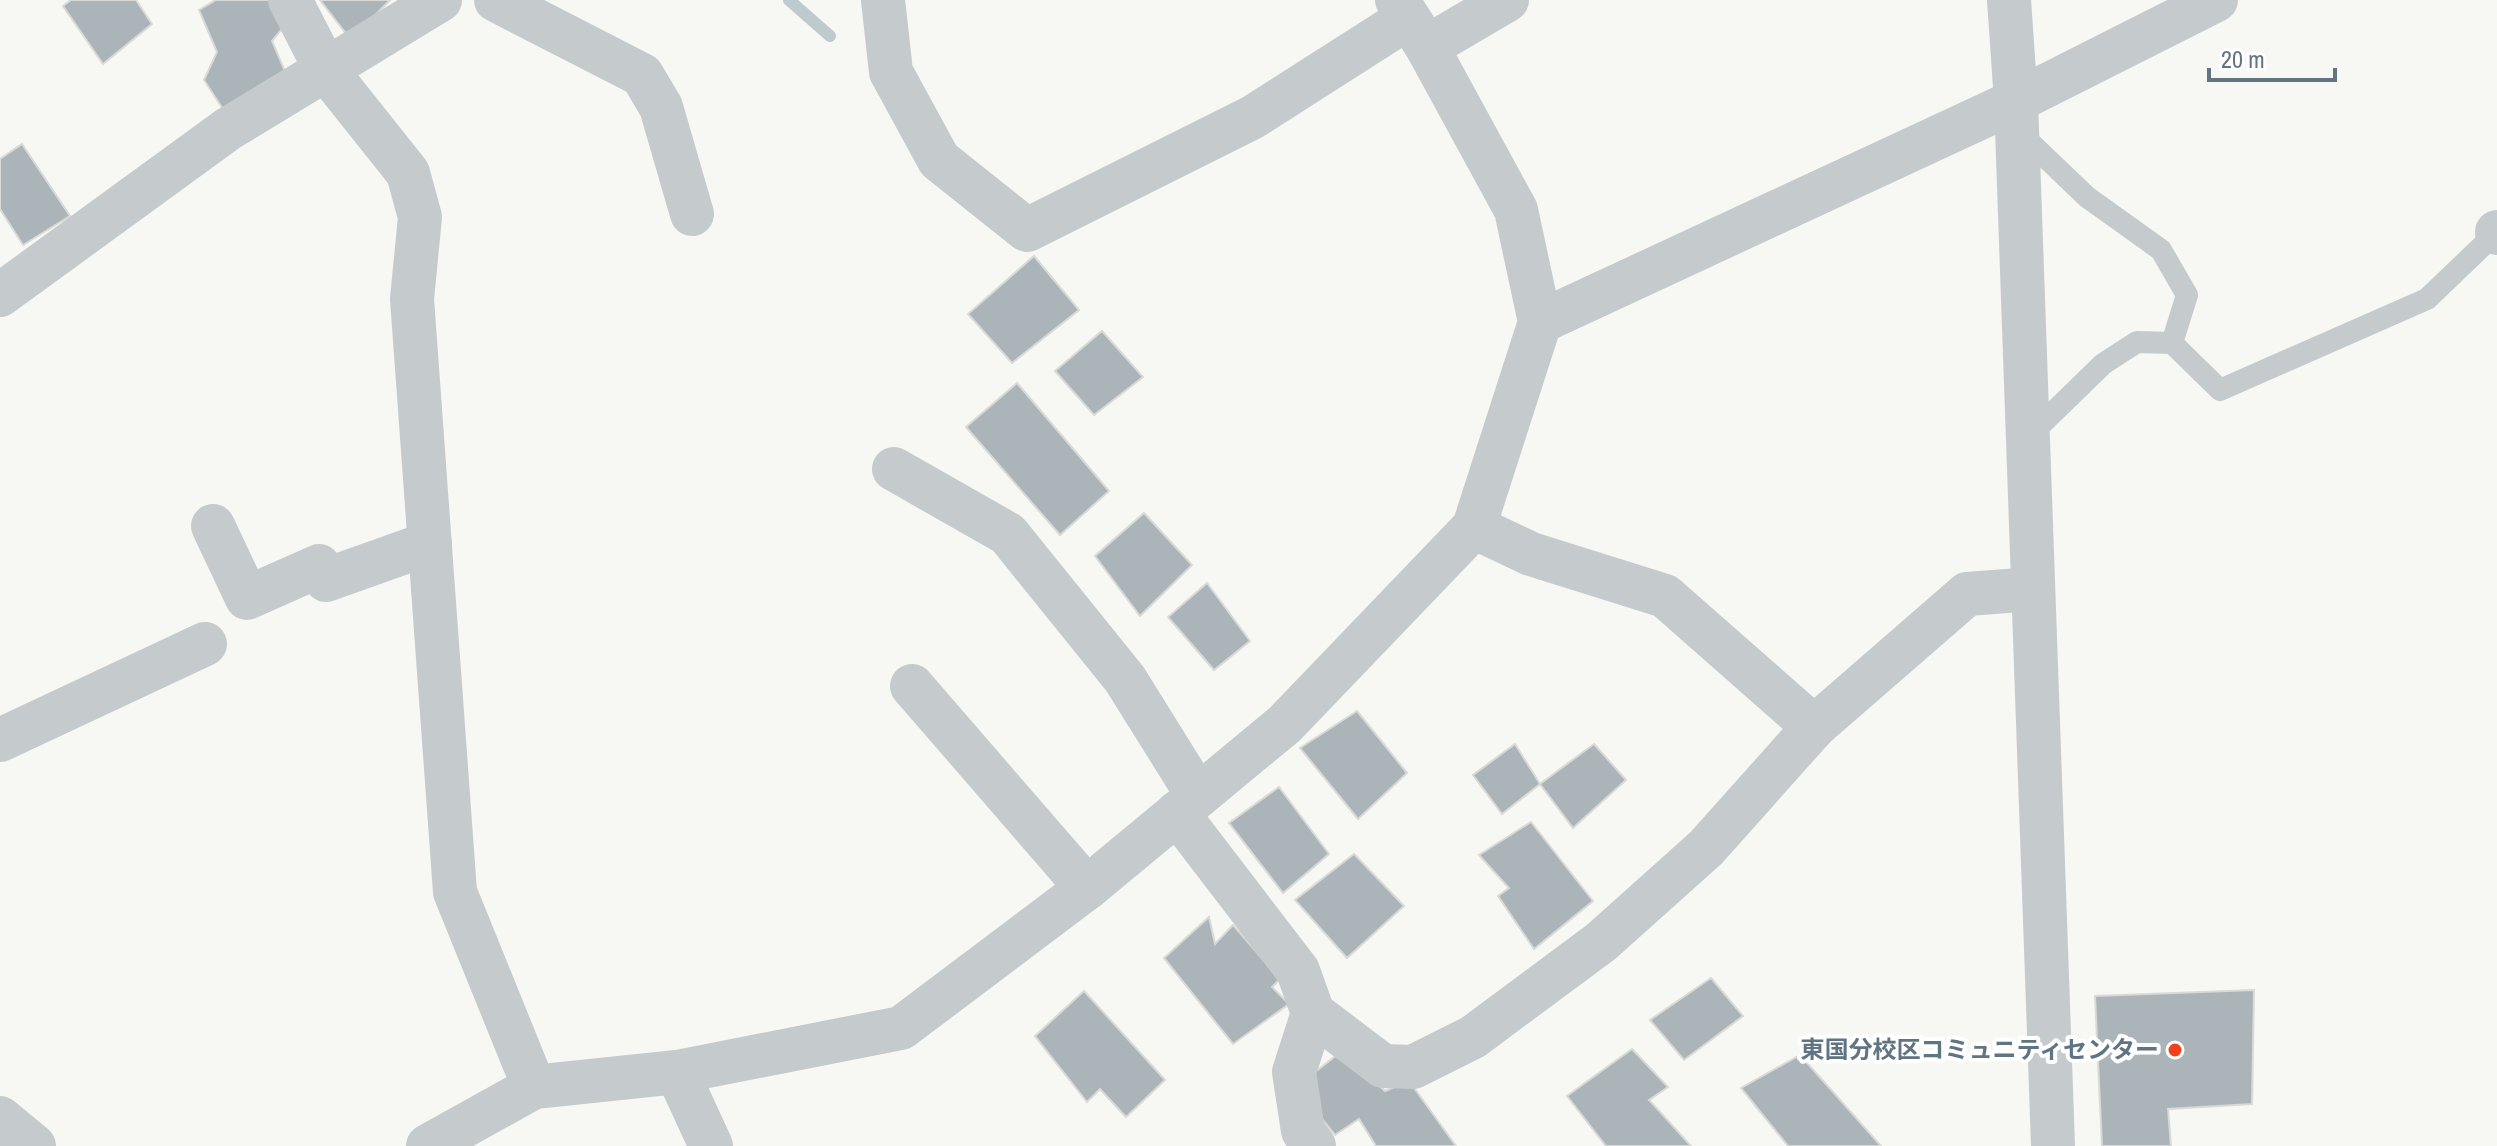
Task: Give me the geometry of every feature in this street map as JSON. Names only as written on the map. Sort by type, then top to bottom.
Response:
[{"type":"street","points":[[290,0],[326,70],[408,173],[420,217],[412,299],[455,892],[534,1087]]},
{"type":"street","points":[[8,274],[228,129],[440,0]]},
{"type":"street","points":[[496,0],[642,75],[661,107],[692,214]]},
{"type":"street","points":[[883,0],[891,72],[939,160],[1027,230],[1253,117],[1411,22],[1507,0]]},
{"type":"street","points":[[2009,0],[2016,115],[2053,1146]]},
{"type":"street","points":[[1540,322],[2016,115],[2216,0]]},
{"type":"street","points":[[428,1146],[534,1087],[677,1072],[901,1028],[1087,888],[1285,724],[1474,527],[1540,322],[1516,210],[1411,22]]},
{"type":"street","points":[[894,469],[1008,534],[1125,679],[1187,805],[1298,971],[1313,1013],[1383,1066],[1413,1067],[1473,1037],[1601,942],[1706,848],[1814,727],[1967,594],[2033,589]]},
{"type":"street","points":[[213,526],[247,598],[319,566],[326,580],[430,543]]},
{"type":"street","points":[[1474,527],[1531,554],[1665,596],[1814,727]]},
{"type":"street","points":[[0,740],[205,644]]},
{"type":"street","points":[[912,686],[1087,888]]},
{"type":"street","points":[[1313,1013],[1294,1072],[1303,1131],[1314,1146]]},
{"type":"street","points":[[677,1072],[711,1146]]},
{"type":"street","points":[[0,1118],[34,1146]]},
{"type":"lane","points":[[2016,115],[2087,197],[2161,250],[2187,295],[2172,343]]},
{"type":"lane","points":[[2027,438],[2103,364],[2137,342],[2172,343],[2220,390],[2427,299],[2497,232]]},
{"type":"building","points":[[71,0],[136,0],[152,24],[103,64],[63,6]]},
{"type":"building","points":[[216,0],[271,0],[286,24],[272,41],[287,76],[223,109],[204,80],[217,52],[199,10]]},
{"type":"building","points":[[320,0],[390,0],[351,40]]},
{"type":"building","points":[[22,144],[70,216],[23,245],[0,209],[0,159]]},
{"type":"building","points":[[1034,256],[1079,310],[1012,363],[968,314]]},
{"type":"building","points":[[1102,331],[1143,377],[1094,415],[1055,371]]},
{"type":"building","points":[[1017,383],[1109,491],[1060,535],[966,427]]},
{"type":"building","points":[[1144,513],[1192,565],[1140,616],[1095,556]]},
{"type":"building","points":[[1207,583],[1250,641],[1214,670],[1168,617]]},
{"type":"building","points":[[1357,711],[1407,773],[1358,819],[1300,748]]},
{"type":"building","points":[[1515,744],[1540,784],[1502,814],[1473,775]]},
{"type":"building","points":[[1594,744],[1626,780],[1573,828],[1540,784]]},
{"type":"building","points":[[1279,787],[1329,854],[1283,893],[1229,823]]},
{"type":"building","points":[[1531,822],[1593,901],[1534,949],[1498,896],[1509,888],[1479,855]]},
{"type":"building","points":[[1354,854],[1404,906],[1347,958],[1295,900]]},
{"type":"building","points":[[1209,917],[1215,944],[1233,925],[1280,979],[1272,987],[1289,1004],[1233,1044],[1164,958]]},
{"type":"building","points":[[1711,978],[1743,1016],[1684,1060],[1650,1020]]},
{"type":"building","name":"東国分校区コミュニティセンター","points":[[2254,990],[2252,1104],[2168,1109],[2171,1146],[2102,1146],[2095,996]]},
{"type":"building","points":[[1084,991],[1165,1080],[1126,1117],[1100,1089],[1087,1102],[1035,1036]]},
{"type":"building","points":[[1632,1049],[1668,1087],[1649,1100],[1691,1146],[1606,1146],[1567,1096]]},
{"type":"building","points":[[1342,1051],[1385,1091],[1409,1081],[1456,1146],[1376,1146],[1359,1119],[1335,1135],[1296,1087]]},
{"type":"building","points":[[1800,1055],[1881,1146],[1788,1146],[1741,1088]]},
{"type":"waterway","points":[[789,0],[830,36]]},
{"type":"place","name":"東国分校区コミュニティセンター","points":[[2175,1050]]}]
